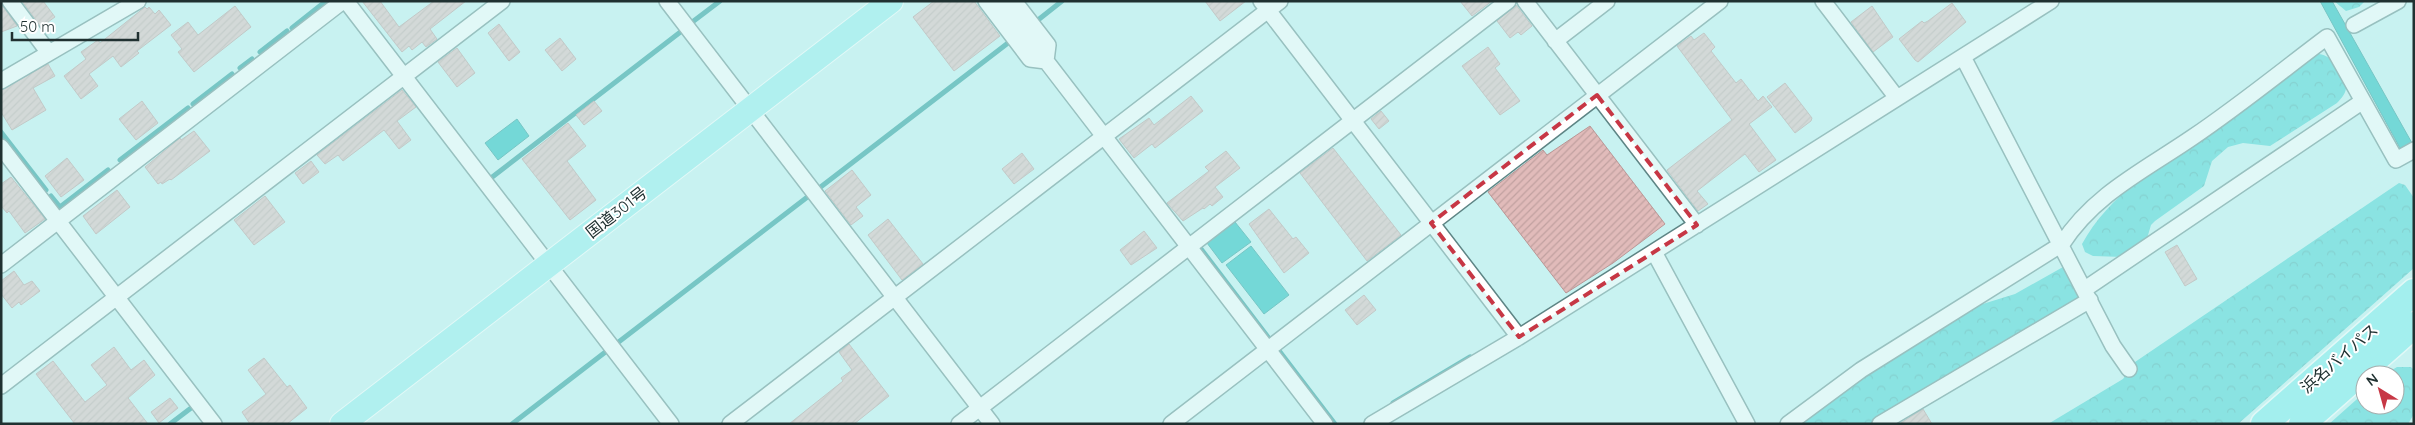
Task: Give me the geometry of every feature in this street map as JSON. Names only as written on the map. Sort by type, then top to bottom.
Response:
[{"type":"highway","name":"国道301号","points":[[342,424],[891,1]]},
{"type":"highway","name":"浜名バイパス","points":[[2264,424],[2414,292]]},
{"type":"highway","name":"浜名バイパス","points":[[2302,424],[2414,325]]},
{"type":"street","points":[[10,1],[50,53]]},
{"type":"street","points":[[1,81],[138,1]]},
{"type":"street","points":[[1,265],[344,1],[404,76],[671,424]]},
{"type":"street","points":[[1,386],[502,1]]},
{"type":"street","points":[[668,1],[992,424]]},
{"type":"street","points":[[986,1],[1030,59],[1046,61]]},
{"type":"street","points":[[1000,1],[1324,424]]},
{"type":"street","points":[[1014,1],[1048,45],[1046,61]]},
{"type":"street","points":[[959,424],[1508,1]]},
{"type":"street","points":[[1525,1],[1697,225]]},
{"type":"street","points":[[1555,41],[1607,1]]},
{"type":"street","points":[[1171,424],[1720,1]]},
{"type":"street","points":[[1823,1],[1897,98]]},
{"type":"street","points":[[1372,424],[1519,337],[2051,1]]},
{"type":"street","points":[[2354,25],[2398,1]]},
{"type":"street","points":[[730,424],[1104,136],[1270,4],[1353,121],[1519,337]]},
{"type":"street","points":[[1788,424],[1861,370],[2062,244],[2083,217],[2114,188],[2193,137],[2327,37],[2396,160],[2414,150]]},
{"type":"street","points":[[1963,57],[2062,244],[2113,346],[2129,369]]},
{"type":"street","points":[[1880,424],[2087,295],[2363,101]]},
{"type":"street","points":[[1,147],[214,424]]},
{"type":"street","points":[[1654,252],[1747,424]]},
{"type":"highlighted area","points":[[1597,95],[1697,225],[1519,337],[1431,223]]},
{"type":"green space","points":[[2334,1],[2365,1],[2359,7],[2346,11]]},
{"type":"green space","points":[[2319,54],[2329,58],[2337,65],[2345,80],[2346,90],[2337,103],[2270,146],[2243,143],[2228,147],[2212,161],[2204,186],[2155,221],[2151,225],[2146,242],[2123,257],[2093,256],[2085,252],[2082,244],[2093,227],[2106,210],[2136,182],[2311,57]]},
{"type":"green space","points":[[2399,183],[2405,185],[2414,198],[2414,268],[2238,424],[2048,424],[2123,379],[2135,362]]},
{"type":"green space","points":[[2063,267],[2069,269],[2080,293],[2078,300],[2071,305],[1870,424],[1798,424],[1838,392],[1973,307],[2015,294]]},
{"type":"green space","points":[[2405,367],[2411,367],[2414,370],[2414,414],[2408,424],[2329,424],[2355,401],[2355,415],[2405,415]]},
{"type":"shaded area","points":[[2320,1],[2332,1],[2412,143],[2400,148]]},
{"type":"shaded area","points":[[517,119],[529,136],[498,160],[485,143]]},
{"type":"shaded area","points":[[1235,222],[1251,242],[1222,263],[1207,243]]},
{"type":"shaded area","points":[[1251,246],[1289,295],[1264,314],[1226,265]]},
{"type":"building","points":[[22,1],[43,1],[55,17],[41,27]]},
{"type":"building","points":[[362,1],[380,1],[399,27],[434,1],[466,1],[430,29],[437,39],[426,47],[422,42],[412,50],[409,46],[402,52]]},
{"type":"building","points":[[934,1],[974,1],[1000,36],[954,71],[913,17]]},
{"type":"building","points":[[1205,1],[1246,1],[1220,21]]},
{"type":"building","points":[[1460,1],[1492,1],[1472,16]]},
{"type":"building","points":[[1952,3],[1966,22],[1918,62],[1899,39],[1922,21],[1924,23],[1928,21]]},
{"type":"building","points":[[1,4],[17,26],[1,32]]},
{"type":"building","points":[[1516,5],[1532,26],[1521,35],[1518,32],[1510,38],[1497,21]]},
{"type":"building","points":[[235,6],[251,27],[194,72],[178,52],[182,49],[171,35],[188,22],[198,35]]},
{"type":"building","points":[[1872,6],[1893,37],[1873,52],[1851,22]]},
{"type":"building","points":[[145,7],[147,9],[149,7],[155,14],[159,10],[171,25],[137,51],[139,53],[121,67],[113,56],[89,74],[98,86],[81,99],[64,76],[86,59],[81,52],[98,40],[100,43]]},
{"type":"building","points":[[499,24],[520,52],[509,61],[488,33]]},
{"type":"building","points":[[1704,33],[1715,47],[1711,51],[1736,83],[1741,79],[1758,101],[1763,96],[1772,107],[1749,124],[1776,160],[1759,172],[1745,154],[1697,191],[1708,204],[1698,211],[1667,170],[1732,120],[1677,46],[1691,36],[1694,40]]},
{"type":"building","points":[[560,38],[576,59],[562,71],[545,50]]},
{"type":"building","points":[[1488,47],[1500,64],[1495,68],[1520,101],[1500,115],[1462,66]]},
{"type":"building","points":[[457,48],[475,73],[457,87],[438,62]]},
{"type":"building","points":[[48,64],[55,76],[33,88],[46,110],[12,130],[1,112],[1,90]]},
{"type":"building","points":[[1785,83],[1812,118],[1811,121],[1795,133],[1767,97]]},
{"type":"building","points":[[402,90],[416,107],[397,121],[411,140],[399,149],[384,130],[343,161],[338,155],[325,164],[317,155]]},
{"type":"building","points":[[1191,96],[1203,111],[1155,148],[1152,144],[1134,158],[1119,139],[1149,118],[1154,125]]},
{"type":"building","points":[[142,101],[158,123],[136,140],[119,119]]},
{"type":"building","points":[[594,101],[602,111],[584,125],[576,115]]},
{"type":"building","points":[[1381,111],[1389,121],[1379,129],[1371,119]]},
{"type":"building","points":[[568,123],[586,146],[567,161],[596,200],[570,220],[522,159]]},
{"type":"building","points":[[1590,126],[1665,224],[1613,263],[1566,293],[1488,192],[1543,150],[1547,155]]},
{"type":"building","points":[[194,131],[210,151],[171,180],[158,184],[145,167],[180,138],[181,140]]},
{"type":"building","points":[[1333,148],[1401,235],[1367,261],[1300,173]]},
{"type":"building","points":[[1226,151],[1240,168],[1215,187],[1223,197],[1212,206],[1210,204],[1183,221],[1167,203],[1209,171],[1205,167]]},
{"type":"building","points":[[1022,153],[1034,169],[1014,184],[1002,169]]},
{"type":"building","points":[[67,158],[84,180],[61,197],[45,176]]},
{"type":"building","points":[[311,161],[319,172],[303,184],[295,173]]},
{"type":"building","points":[[852,170],[871,195],[856,207],[863,216],[851,225],[825,191]]},
{"type":"building","points":[[11,177],[45,219],[25,233],[9,211],[7,213],[1,206],[1,184]]},
{"type":"building","points":[[117,190],[130,207],[96,234],[83,216]]},
{"type":"building","points":[[265,196],[285,222],[254,245],[234,220]]},
{"type":"building","points":[[1269,209],[1293,239],[1296,237],[1309,253],[1284,273],[1249,224]]},
{"type":"building","points":[[888,219],[923,264],[902,280],[868,235]]},
{"type":"building","points":[[1144,231],[1157,248],[1131,265],[1120,250]]},
{"type":"building","points":[[2177,245],[2197,279],[2185,286],[2165,252]]},
{"type":"building","points":[[14,271],[24,285],[32,281],[40,291],[21,305],[19,302],[12,308],[1,294],[1,281]]},
{"type":"building","points":[[1364,295],[1376,310],[1357,325],[1345,310]]},
{"type":"building","points":[[849,344],[889,396],[854,424],[789,424],[843,381],[841,378],[852,370],[839,352]]},
{"type":"building","points":[[114,347],[131,370],[144,360],[155,375],[128,398],[148,424],[75,424],[36,374],[53,361],[85,402],[107,385],[91,365]]},
{"type":"building","points":[[264,358],[287,387],[290,385],[307,408],[287,424],[250,424],[242,412],[266,394],[248,370]]},
{"type":"building","points":[[170,398],[178,408],[159,423],[151,412]]},
{"type":"building","points":[[1923,409],[1932,424],[1899,424]]},
{"type":"waterway","points":[[292,28],[326,1]]},
{"type":"waterway","points":[[691,23],[720,1]]},
{"type":"waterway","points":[[1038,20],[1062,1]]},
{"type":"waterway","points":[[491,178],[683,30]]},
{"type":"waterway","points":[[260,52],[287,31]]},
{"type":"waterway","points":[[818,189],[1008,43]]},
{"type":"waterway","points":[[240,68],[252,59]]},
{"type":"waterway","points":[[193,104],[232,74]]},
{"type":"waterway","points":[[120,160],[188,108]]},
{"type":"waterway","points":[[1,132],[46,190]]},
{"type":"waterway","points":[[51,196],[60,207],[108,170]]},
{"type":"waterway","points":[[616,344],[810,195]]},
{"type":"waterway","points":[[1198,245],[1271,341]]},
{"type":"waterway","points":[[1277,348],[1335,424]]},
{"type":"waterway","points":[[512,424],[608,350]]},
{"type":"waterway","points":[[1393,403],[1470,357]]},
{"type":"waterway","points":[[170,424],[195,405]]}]
